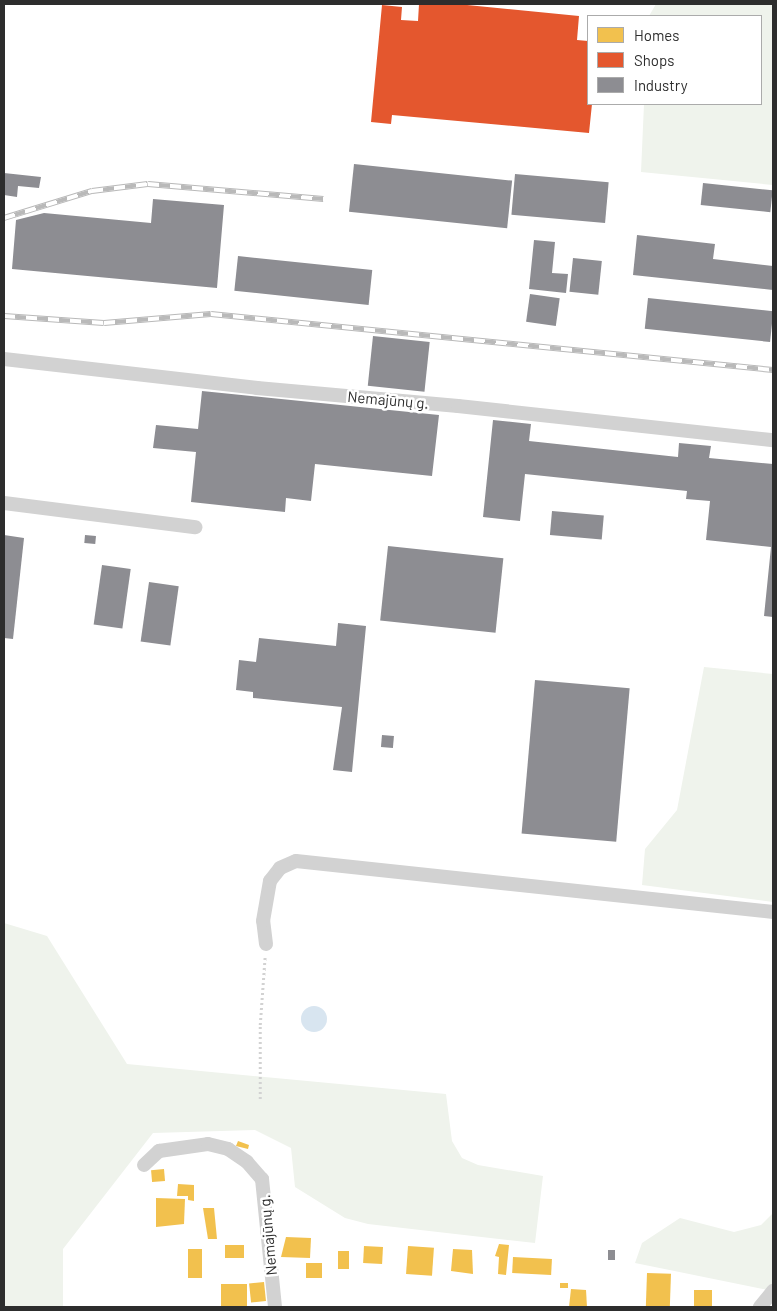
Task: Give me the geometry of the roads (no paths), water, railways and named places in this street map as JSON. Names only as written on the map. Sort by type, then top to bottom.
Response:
[{"type":"street","name":"Nemajūnų g.","points":[[4,359],[773,440]]},
{"type":"street","points":[[4,503],[195,527]]},
{"type":"street","points":[[266,944],[263,921],[270,881],[280,868],[296,860],[773,912]]},
{"type":"street","name":"Nemajūnų g.","points":[[144,1164],[159,1151],[208,1144],[228,1149],[247,1162],[262,1179],[275,1307]]},
{"type":"street","points":[[760,1307],[773,1291]]},
{"type":"railway","points":[[4,218],[92,191],[148,184],[323,199]]},
{"type":"railway","points":[[4,316],[104,323],[211,314],[773,370]]}]
